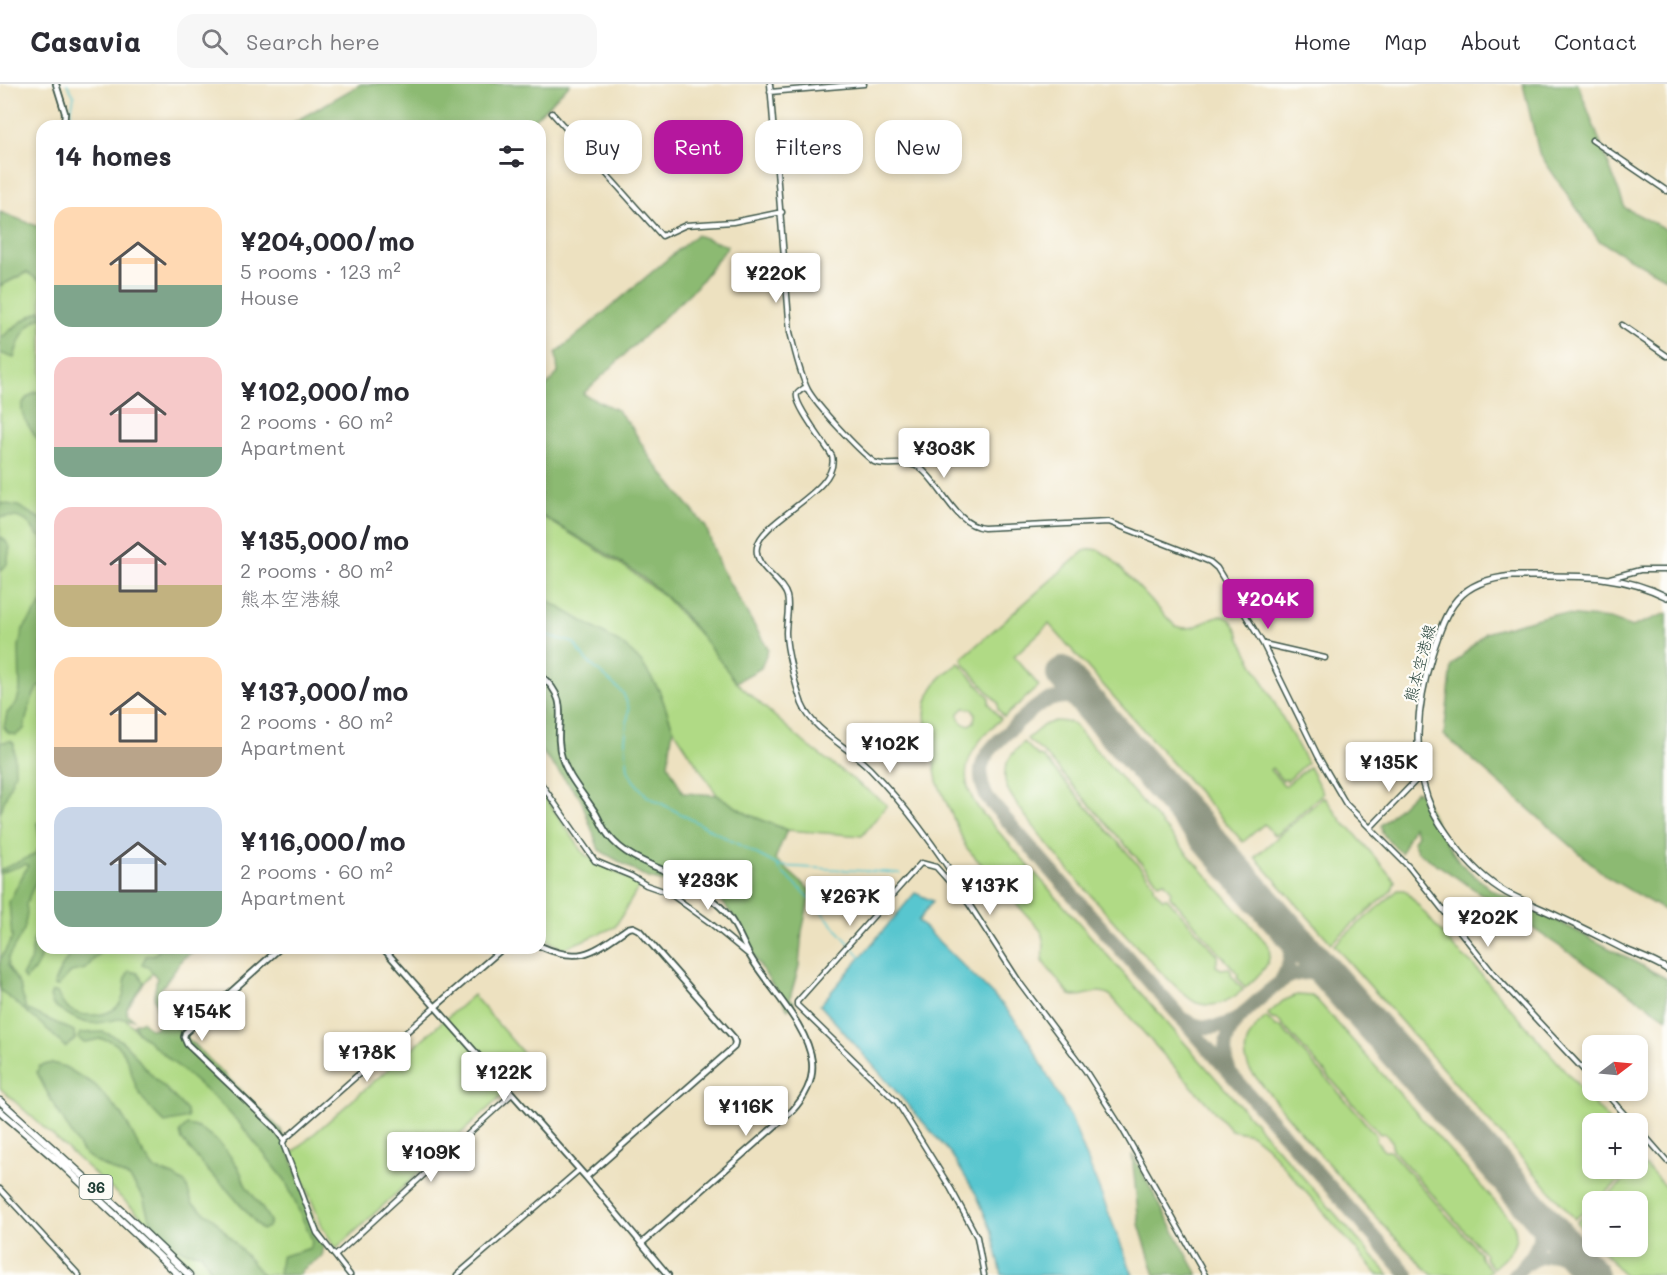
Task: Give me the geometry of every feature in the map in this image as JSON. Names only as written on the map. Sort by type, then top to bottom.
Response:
[{"type":"main road","name":"熊本空港線","points":[[1667,597],[1646,586],[1610,578],[1512,576],[1480,582],[1450,606],[1439,632],[1420,700],[1418,722],[1422,774],[1432,809],[1442,827],[1480,873],[1508,893],[1667,969]]},
{"type":"main road","name":"36","points":[[0,1101],[88,1179],[189,1275]]},
{"type":"main road","name":"36","points":[[0,1111],[60,1163],[179,1275]]},
{"type":"street","points":[[56,84],[65,113],[64,120]]},
{"type":"street","points":[[770,84],[790,332],[808,390],[820,406],[867,457],[879,464],[910,465],[922,469],[959,514],[972,526],[984,528],[1109,522],[1210,562],[1217,567],[1263,644],[1333,784],[1346,804],[1409,867],[1492,972],[1582,1068]]},
{"type":"street","points":[[770,92],[864,84]]},
{"type":"street","points":[[552,113],[662,236],[686,225],[733,222],[782,212]]},
{"type":"street","points":[[1592,140],[1667,191]]},
{"type":"street","points":[[1622,325],[1667,356]]},
{"type":"street","points":[[808,390],[804,388],[797,392],[796,396],[802,410],[832,456],[832,469],[818,487],[765,533],[757,547],[767,573],[783,588],[787,597],[786,635],[803,706],[818,727],[854,754],[909,812],[945,861],[1020,983]]},
{"type":"street","points":[[1610,578],[1640,570],[1667,570]]},
{"type":"street","points":[[1263,644],[1325,658]]},
{"type":"street","points":[[546,681],[560,703],[559,741],[565,767],[609,836],[623,849],[648,864],[682,878],[718,905],[740,933],[750,956],[795,1021],[806,1042],[812,1062],[811,1080],[807,1091],[792,1111],[642,1243]]},
{"type":"street","points":[[1371,827],[1422,774]]},
{"type":"street","points":[[546,790],[596,861],[646,885],[669,893],[750,956]]},
{"type":"street","points":[[984,1275],[977,1237],[951,1189],[897,1102],[797,1005],[797,1002],[921,863],[936,867],[969,904],[1020,983],[1085,1070],[1111,1110],[1205,1275]]},
{"type":"street","points":[[546,948],[562,955],[577,956],[592,951],[633,927],[639,930],[734,1037],[735,1042],[734,1047],[586,1177]]},
{"type":"street","points":[[273,954],[184,1037],[187,1044],[275,1128],[284,1140],[283,1144],[317,1233],[350,1275]]},
{"type":"street","points":[[388,954],[586,1177],[668,1275]]},
{"type":"street","points":[[284,1140],[496,954]]},
{"type":"street","points":[[335,1256],[512,1094]]},
{"type":"street","points":[[1613,1101],[1624,1113]]},
{"type":"street","points":[[1648,1139],[1667,1161]]},
{"type":"street","points":[[457,1275],[579,1170]]},
{"type":"street","points":[[0,1189],[80,1275]]},
{"type":"green space","points":[[361,84],[570,84],[533,120],[298,120]]},
{"type":"green space","points":[[1523,84],[1578,84],[1625,208],[1667,230],[1667,279],[1599,241],[1539,153]]},
{"type":"green space","points":[[0,212],[36,226],[36,279],[27,272],[0,286]]},
{"type":"green space","points":[[696,235],[728,246],[696,287],[583,394],[617,410],[631,426],[650,458],[706,527],[720,567],[768,649],[761,668],[736,682],[684,616],[665,596],[605,552],[546,518],[546,387],[558,373],[556,353]]},
{"type":"green space","points":[[36,268],[36,954],[169,954],[119,1012],[138,1032],[182,1069],[248,1115],[271,1142],[319,1248],[288,1275],[245,1275],[37,1072],[56,1109],[96,1162],[130,1178],[143,1197],[149,1218],[201,1252],[214,1275],[201,1275],[128,1204],[0,1088],[0,286]]},
{"type":"green space","points":[[36,313],[36,320],[23,334],[14,358],[0,353],[0,339]]},
{"type":"green space","points":[[36,392],[36,437],[27,424],[22,410],[27,398]]},
{"type":"green space","points":[[0,503],[18,506],[36,516],[36,534],[29,523],[22,519],[0,517]]},
{"type":"green space","points":[[546,519],[625,567],[664,596],[704,639],[736,682],[807,745],[887,805],[862,836],[787,830],[747,814],[717,795],[673,728],[659,690],[546,600]]},
{"type":"green space","points":[[0,537],[10,547],[7,564],[0,572]]},
{"type":"green space","points":[[1099,550],[1110,557],[1175,626],[1191,628],[1213,617],[1223,616],[1235,626],[1307,763],[1287,781],[1282,780],[1272,768],[1270,770],[1285,786],[1309,767],[1323,793],[1278,834],[1274,835],[1264,824],[1243,842],[1049,624],[1014,656],[1039,686],[1004,717],[998,709],[998,703],[964,664],[962,658],[1084,551]]},
{"type":"green space","points":[[546,600],[625,646],[642,663],[659,690],[673,728],[668,764],[683,793],[717,795],[747,814],[787,830],[775,859],[811,891],[802,931],[799,966],[790,998],[794,1002],[788,1009],[756,960],[747,935],[716,893],[648,878],[599,850],[581,799],[546,756]]},
{"type":"green space","points":[[36,611],[36,691],[24,729],[16,735],[8,733],[4,727],[7,713],[17,702],[20,690],[19,646],[23,629]]},
{"type":"green space","points":[[1667,613],[1667,912],[1607,877],[1444,735],[1452,666],[1485,633],[1553,614],[1610,619],[1632,627]]},
{"type":"green space","points":[[959,663],[989,697],[989,704],[1001,719],[979,742],[966,771],[971,796],[977,807],[1389,1275],[1378,1275],[1266,1146],[1251,1134],[1231,1130],[1110,995],[1094,992],[1080,996],[1070,995],[1043,962],[1044,944],[1041,931],[966,847],[937,781],[931,744],[934,741],[927,727],[925,711],[929,696],[939,679]],"holes":[[[964,708],[972,709],[975,714],[974,722],[969,725],[962,723],[959,713]]]},
{"type":"green space","points":[[1055,721],[1069,722],[1075,726],[1269,946],[1267,965],[1245,988],[1237,977],[1238,974],[1170,896],[1171,890],[1164,881],[1159,883],[1045,754],[1027,739],[1044,725]]},
{"type":"green space","points":[[11,741],[14,744],[15,772],[0,813],[0,744]]},
{"type":"green space","points":[[1024,742],[1038,756],[1043,757],[1154,883],[1154,889],[1162,898],[1167,898],[1218,955],[1216,966],[1221,969],[1229,968],[1231,975],[1243,990],[1222,1003],[1204,1005],[1197,1003],[1158,969],[1095,900],[1035,828],[1006,785],[1005,772],[1008,760]]},
{"type":"green space","points":[[1416,791],[1423,795],[1439,831],[1460,863],[1490,889],[1571,928],[1667,979],[1667,1018],[1417,851],[1413,841],[1417,834],[1413,827],[1401,853],[1382,833],[1381,825]]},
{"type":"green space","points":[[1322,798],[1325,798],[1344,824],[1351,829],[1395,881],[1392,890],[1331,943],[1255,857]]},
{"type":"green space","points":[[546,799],[585,855],[640,885],[615,927],[563,949],[546,939]]},
{"type":"green space","points":[[36,852],[36,881],[26,904],[24,930],[8,958],[8,966],[20,986],[26,1009],[74,1031],[75,1040],[65,1047],[0,990],[0,960],[12,938],[9,902],[28,865],[0,873],[0,870]]},
{"type":"green space","points":[[1398,890],[1407,892],[1582,1090],[1582,1101],[1592,1101],[1602,1113],[1582,1113],[1582,1179],[1621,1179],[1607,1191],[1582,1191],[1582,1213],[1575,1219],[1334,945]]},
{"type":"green space","points":[[36,934],[36,954],[41,954],[40,960],[25,980],[22,976],[32,957],[32,944]]},
{"type":"green space","points":[[70,954],[99,954],[85,969],[71,972],[58,986],[54,986]]},
{"type":"green space","points":[[189,954],[182,959],[161,989],[170,1021],[281,1130],[324,1246],[322,1256],[302,1270],[300,1275],[279,1275],[281,1257],[311,1247],[312,1240],[285,1180],[240,1124],[219,1102],[138,1032],[134,1024],[142,1021],[150,1029],[156,1028],[160,1022],[154,996],[157,978],[148,967],[142,965],[146,956]]},
{"type":"green space","points":[[129,971],[138,973],[144,983],[127,1008],[127,1014],[133,1019],[89,1023],[53,1005],[50,997],[52,992],[56,992],[64,1006],[79,1014],[95,1015],[110,1011],[121,1002]]},
{"type":"green space","points":[[473,995],[534,1066],[336,1249],[323,1228],[292,1153]]},
{"type":"green space","points":[[1297,995],[1312,996],[1317,1000],[1511,1220],[1516,1235],[1513,1247],[1493,1268],[1484,1257],[1485,1254],[1392,1149],[1392,1141],[1384,1133],[1380,1134],[1278,1020],[1272,1019],[1268,1014],[1283,1001]]},
{"type":"green space","points":[[1266,1017],[1276,1027],[1281,1027],[1376,1135],[1376,1141],[1384,1151],[1390,1151],[1479,1252],[1480,1258],[1491,1270],[1486,1275],[1432,1275],[1384,1226],[1315,1149],[1250,1070],[1247,1062],[1245,1055],[1248,1041]]},
{"type":"green space","points":[[103,1032],[128,1047],[187,1111],[188,1118],[165,1123],[150,1108],[135,1084],[127,1059],[118,1045],[102,1039],[83,1042],[78,1038],[80,1033]]},
{"type":"green space","points":[[52,1063],[65,1067],[95,1085],[123,1116],[139,1147],[154,1169],[186,1184],[192,1203],[214,1219],[263,1275],[214,1275],[201,1253],[184,1251],[161,1234],[149,1218],[143,1197],[130,1178],[96,1162],[82,1152],[37,1072],[40,1066]]},
{"type":"green space","points":[[187,1125],[210,1135],[229,1155],[239,1169],[246,1186],[270,1221],[268,1227],[262,1230],[182,1140],[180,1132]]},
{"type":"green space","points":[[1132,1154],[1198,1275],[1155,1275],[1139,1224]]},
{"type":"green space","points":[[1648,1168],[1667,1189],[1667,1275],[1624,1275],[1608,1257],[1648,1257],[1648,1191],[1613,1191],[1627,1179],[1648,1179]]},
{"type":"green space","points":[[1582,1218],[1582,1228],[1577,1222]]},
{"type":"water","points":[[915,893],[933,901],[918,921],[1003,1005],[1023,1030],[1071,1118],[1133,1275],[1002,1275],[992,1232],[976,1194],[951,1154],[820,1005]]},
{"type":"waterway","points":[[67,84],[74,96],[69,120]]},
{"type":"waterway","points":[[546,635],[574,643],[585,659],[623,693],[629,708],[625,740],[628,770],[633,780],[647,796],[779,866],[900,873]]},
{"type":"waterway","points":[[779,866],[778,869],[806,894],[861,957]]},
{"type":"taxiway","points":[[1088,702],[1065,697],[1042,703],[1001,739],[988,753],[981,769],[983,788],[988,799],[1408,1275]]},
{"type":"taxiway","points":[[1280,982],[1290,955],[1290,942],[1286,928]]},
{"type":"taxiway","points":[[1229,1069],[1225,1046],[1232,1027],[1263,996],[1293,975],[1317,974],[1333,981]]},
{"type":"taxiway","points":[[1185,1020],[1204,1027],[1211,1027],[1224,1025],[1237,1019]]},
{"type":"taxiway","points":[[1514,1275],[1530,1258],[1538,1241],[1538,1222],[1527,1201]]},
{"type":"taxiway","points":[[1528,1263],[1535,1259],[1556,1255],[1570,1258],[1584,1266]]},
{"type":"runway","points":[[1063,674],[1592,1275]]}]
